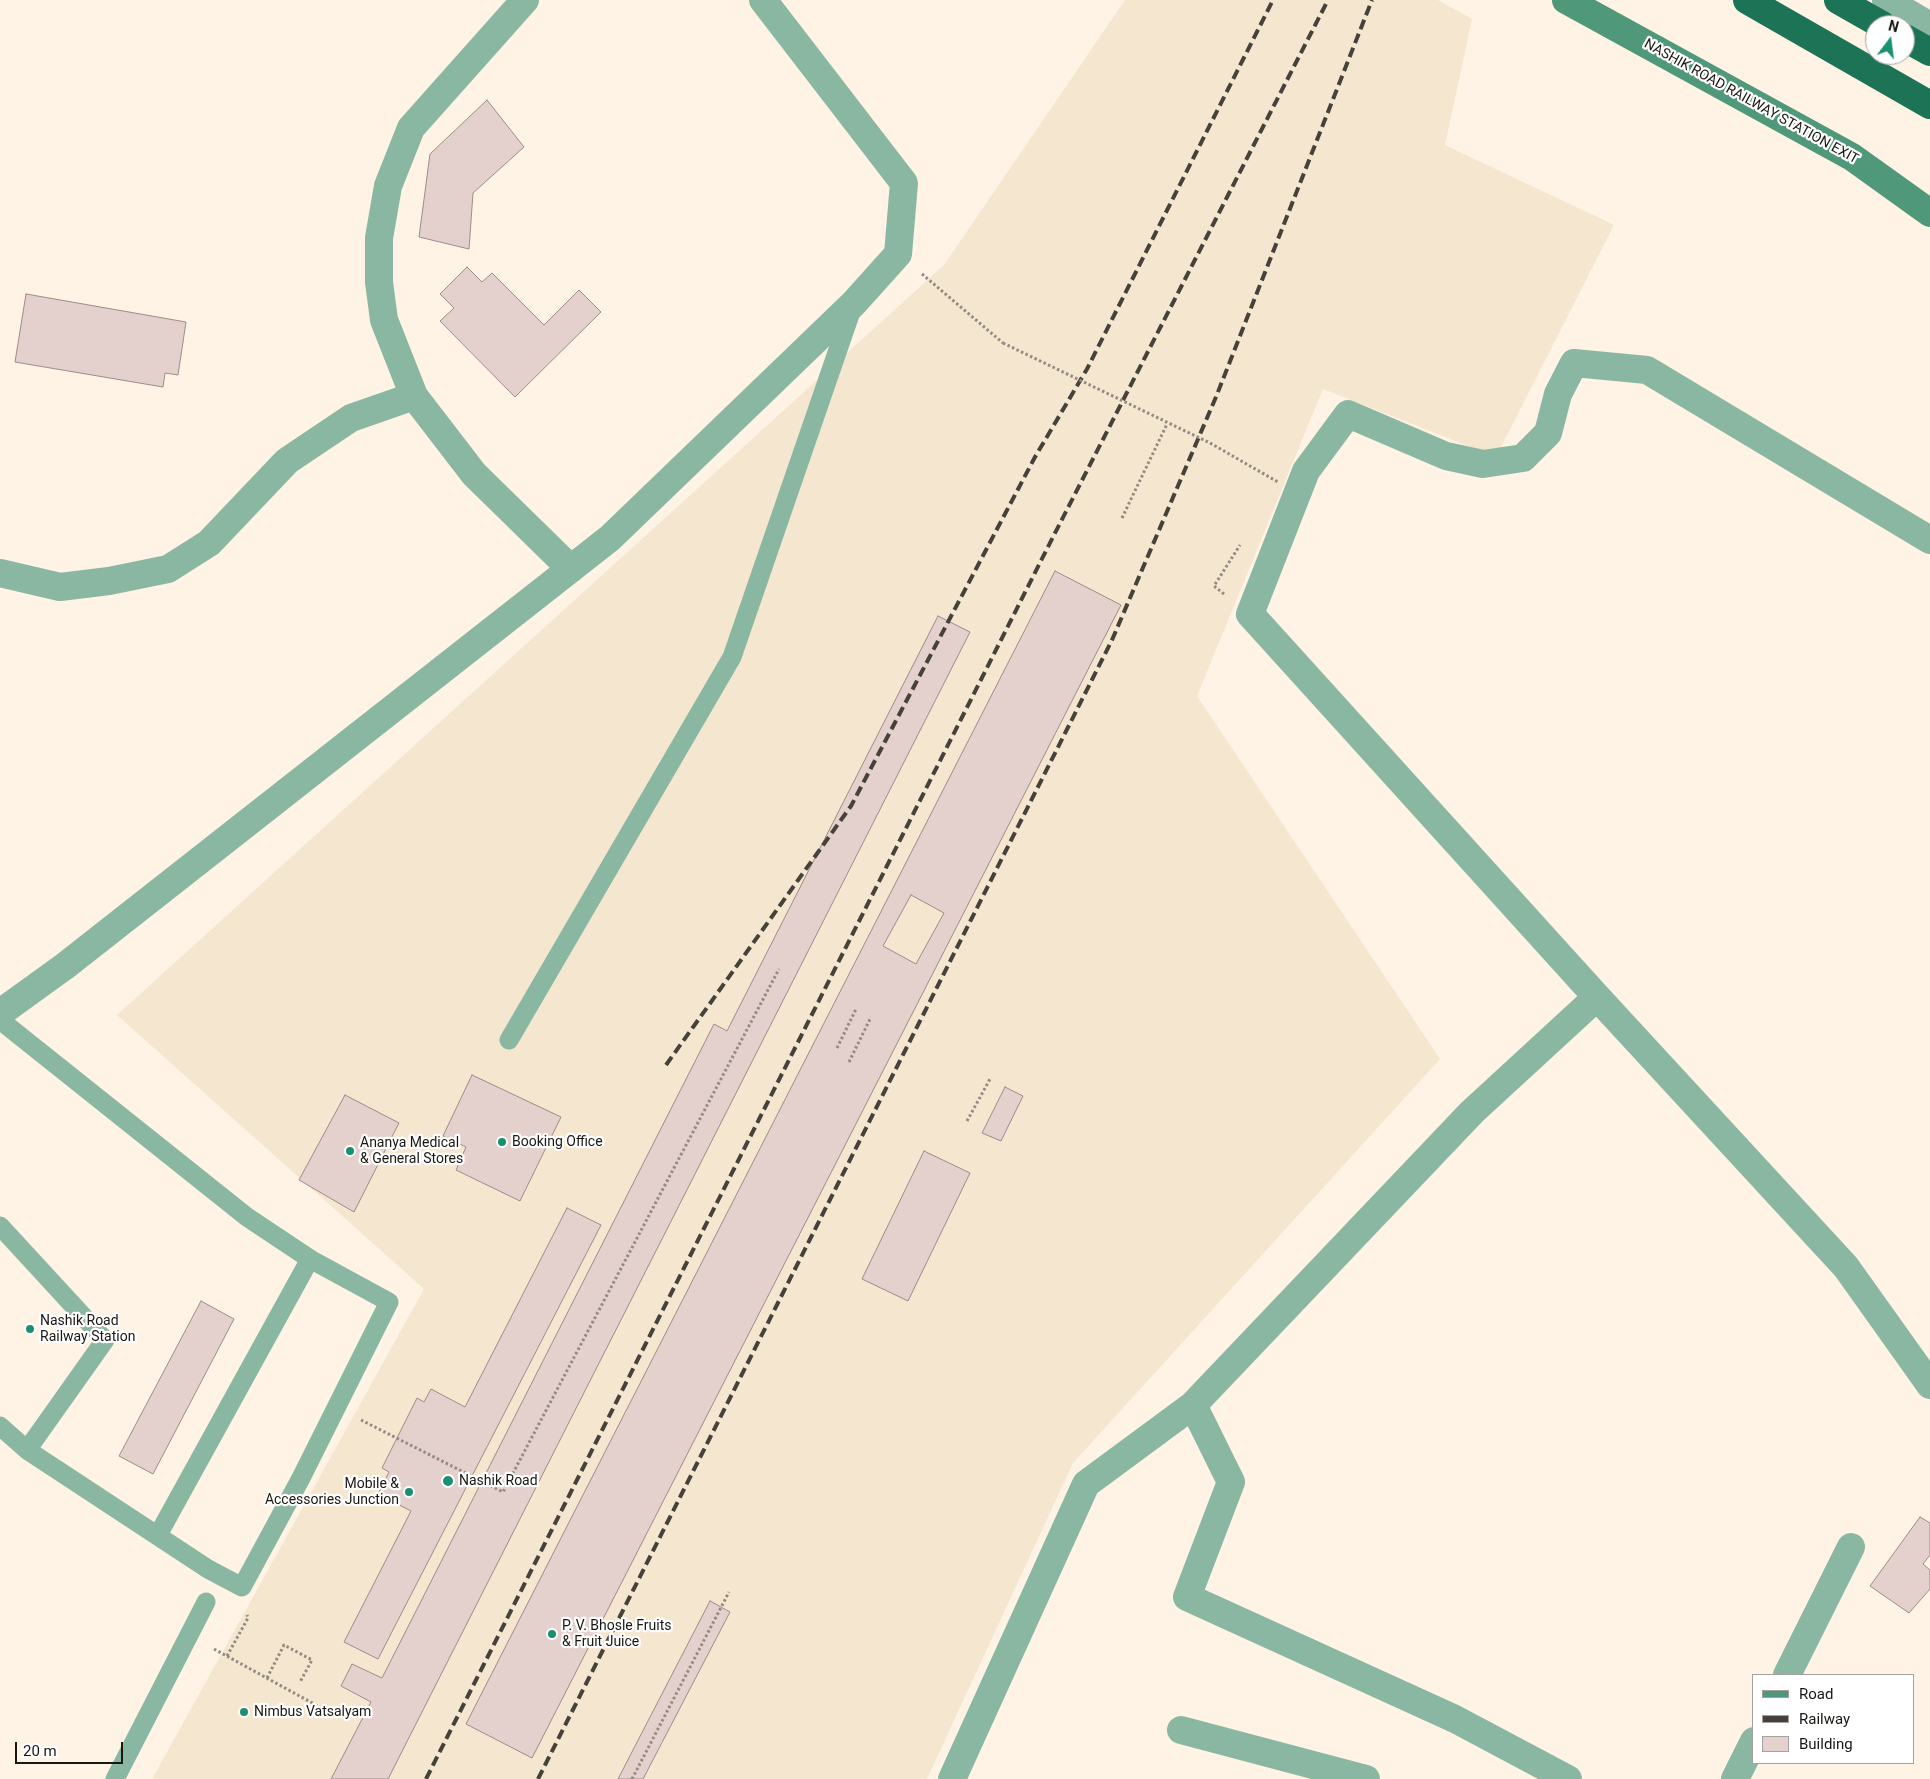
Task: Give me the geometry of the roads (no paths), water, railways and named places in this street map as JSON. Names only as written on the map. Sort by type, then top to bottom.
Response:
[{"type":"highway","points":[[1838,0],[1865,15]]},
{"type":"highway","points":[[1757,5],[1930,105]]},
{"type":"highway","points":[[1915,44],[1930,52]]},
{"type":"main road","name":"NASHIK ROAD RAILWAY STATION EXIT","points":[[1566,0],[1852,157],[1930,213]]},
{"type":"street","points":[[524,0],[411,128],[388,186],[378,238],[379,282],[384,320],[414,396],[474,474],[571,569]]},
{"type":"street","points":[[0,1013],[65,966],[610,538],[854,303],[898,254],[904,183],[763,0]]},
{"type":"street","points":[[1886,0],[1930,26]]},
{"type":"street","points":[[1930,540],[1647,370],[1574,363],[1558,394],[1548,433],[1523,458],[1483,464],[1446,456],[1348,414],[1306,470],[1250,614],[1597,997],[1846,1267],[1930,1384]]},
{"type":"street","points":[[0,573],[60,587],[109,581],[168,569],[209,543],[287,461],[351,418],[414,396]]},
{"type":"street","points":[[952,1779],[1086,1484],[1193,1405],[1472,1112],[1597,997]]},
{"type":"street","points":[[1193,1405],[1231,1482],[1187,1597],[1455,1719],[1568,1779]]},
{"type":"street","points":[[1788,1674],[1851,1547]]},
{"type":"street","points":[[1181,1730],[1326,1774],[1366,1779]]},
{"type":"street","points":[[1734,1779],[1752,1745]]},
{"type":"lane","points":[[509,1040],[732,657],[854,303]]},
{"type":"lane","points":[[0,1020],[247,1217],[310,1259],[390,1302],[242,1586],[208,1569],[27,1450],[0,1426]]},
{"type":"lane","points":[[0,1226],[105,1340],[27,1450]]},
{"type":"lane","points":[[158,1535],[310,1259]]},
{"type":"lane","points":[[115,1779],[206,1602]]},
{"type":"railway","points":[[666,1065],[851,806],[1035,457],[1087,369],[1273,0]]},
{"type":"railway","points":[[426,1779],[1054,535],[1328,0]]},
{"type":"railway","points":[[538,1779],[1112,640],[1216,397],[1372,0]]},
{"type":"place","name":"Booking Office","points":[[502,1142]]},
{"type":"place","name":"Ananya Medical & General Stores","points":[[350,1151]]},
{"type":"place","name":"Nashik Road Railway Station","points":[[30,1329]]},
{"type":"place","name":"Nashik Road","points":[[448,1481]]},
{"type":"place","name":"Mobile & Accessories Junction","points":[[409,1492]]},
{"type":"place","name":"P. V. Bhosle Fruits & Fruit Juice","points":[[552,1634]]},
{"type":"place","name":"Nimbus Vatsalyam","points":[[244,1712]]}]
